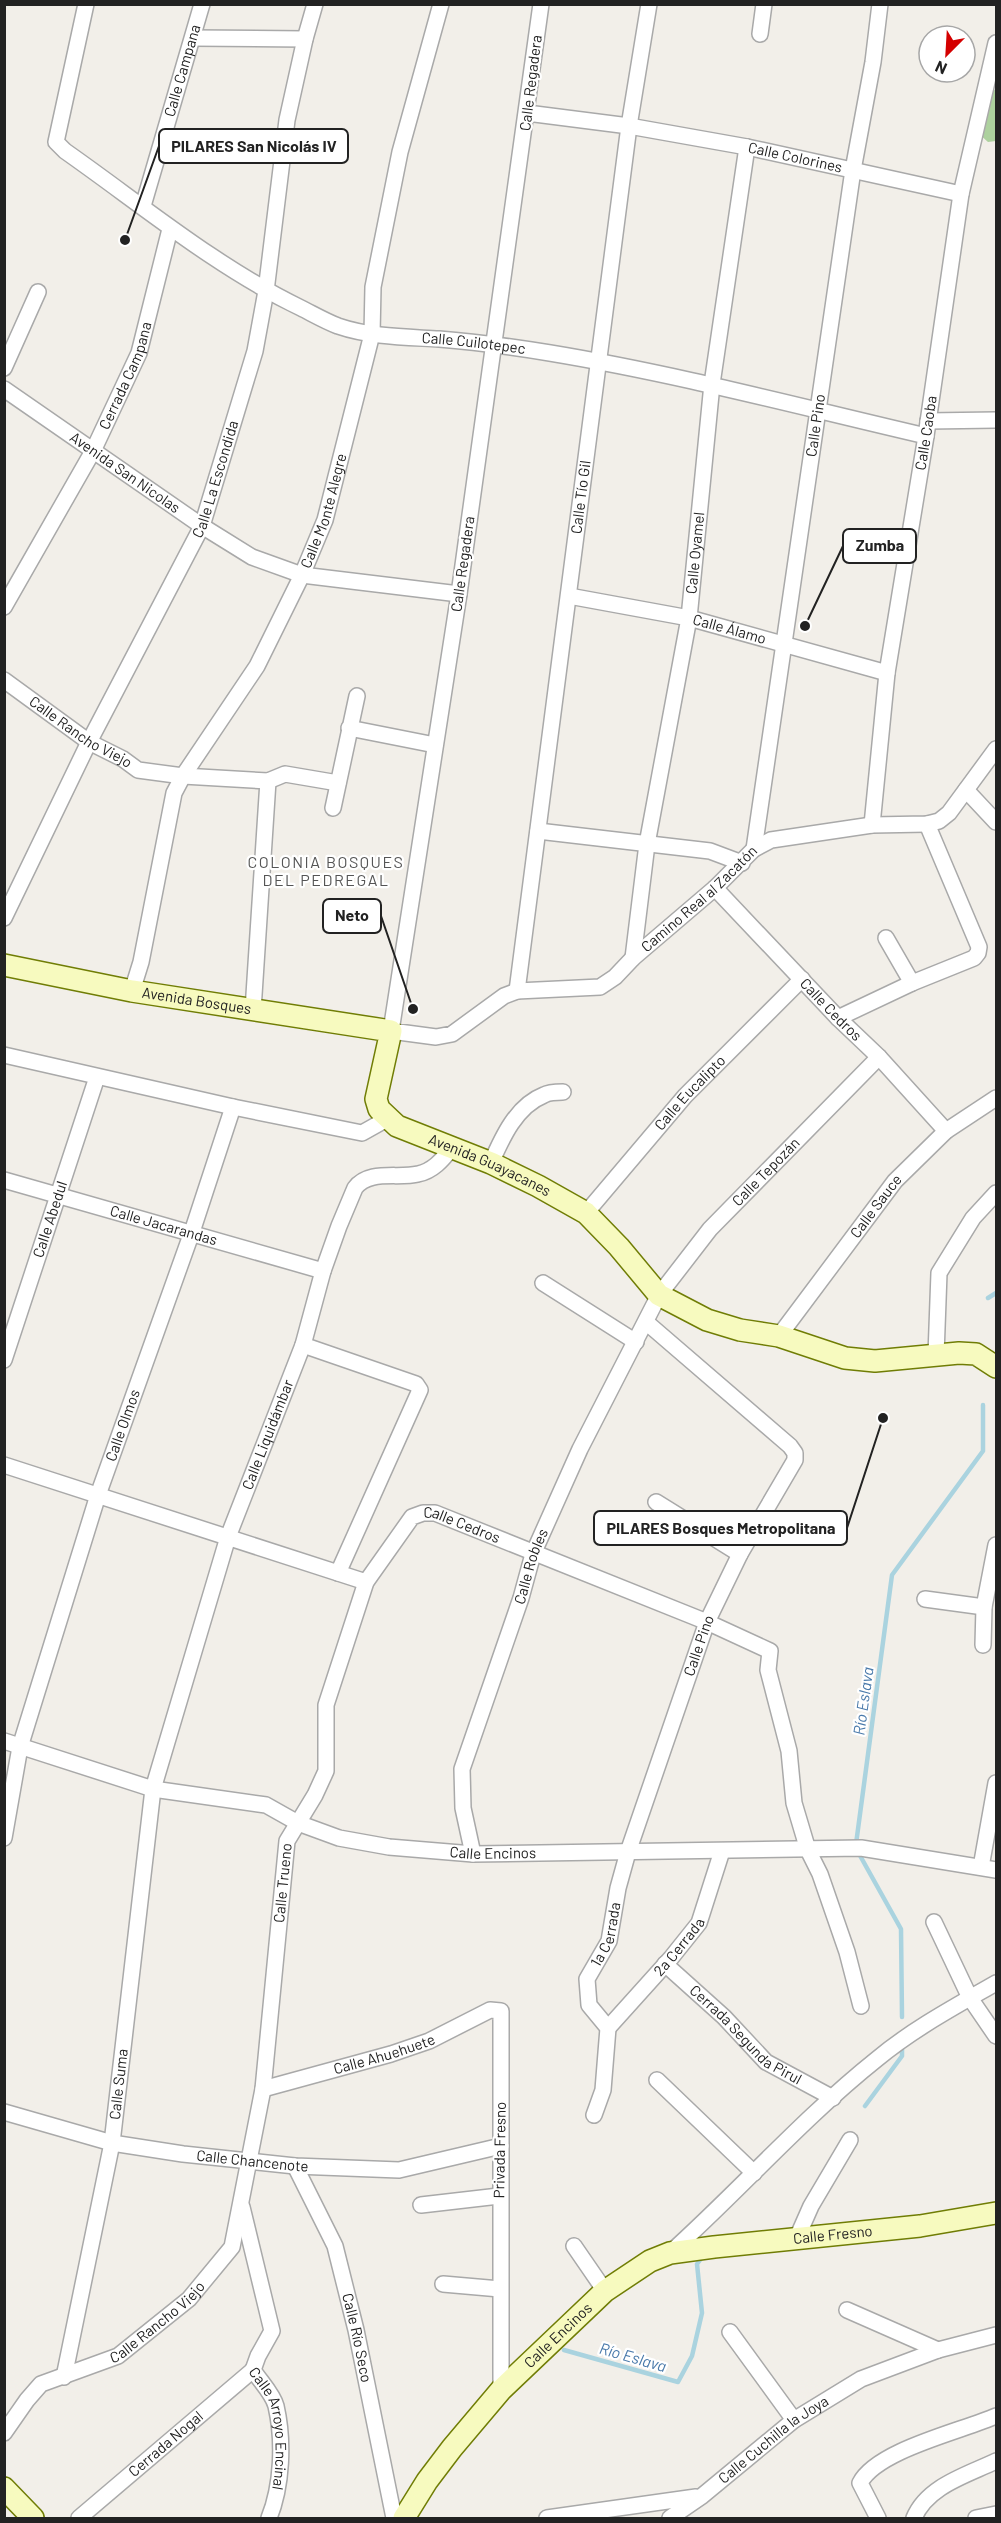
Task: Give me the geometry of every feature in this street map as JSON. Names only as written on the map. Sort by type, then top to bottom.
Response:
[{"type":"street","name":"Calle Cuilotepec","points":[[86,4],[56,142],[65,151],[144,206],[170,229],[266,291],[338,326],[372,334],[494,344],[599,361],[712,384],[819,412],[927,428],[996,420]]},
{"type":"street","name":"Calle Campana","points":[[144,206],[202,4]]},
{"type":"street","name":"Calle La Escondida","points":[[4,918],[89,742],[202,526],[255,351],[266,291],[287,120],[315,4]]},
{"type":"street","name":"Calle Monte Alegre","points":[[132,991],[141,962],[174,793],[257,666],[302,575],[325,520],[372,334],[373,287],[400,152],[441,4]]},
{"type":"street","name":"Calle Regadera","points":[[387,1119],[379,1109],[376,1099],[391,1031],[459,594],[541,4]]},
{"type":"street","name":"Calle Tío Gil","points":[[517,991],[629,126],[649,4]]},
{"type":"street","points":[[760,34],[764,4]]},
{"type":"street","name":"Calle Pino","points":[[754,849],[759,805],[786,645],[853,170],[873,62],[880,4]]},
{"type":"street","points":[[193,38],[305,39]]},
{"type":"street","name":"Calle Caoba","points":[[872,825],[887,673],[927,428],[961,194],[996,43]]},
{"type":"street","name":"Calle Colorines","points":[[527,113],[629,126],[747,147],[961,194]]},
{"type":"street","name":"Calle Oyamel","points":[[633,957],[647,844],[689,618],[712,384],[747,147]]},
{"type":"street","name":"Cerrada Campana","points":[[4,607],[93,451],[139,353],[170,229]]},
{"type":"street","points":[[4,368],[38,292]]},
{"type":"street","name":"Avenida San Nicolas","points":[[4,389],[202,526],[252,557],[302,575],[459,594]]},
{"type":"street","name":"Calle Álamo","points":[[569,596],[689,618],[887,673]]},
{"type":"street","name":"Calle Rancho Viejo","points":[[4,680],[89,742],[123,759],[138,770],[183,776],[268,781],[285,774],[338,783]]},
{"type":"street","points":[[333,808],[357,696]]},
{"type":"street","points":[[349,728],[435,745]]},
{"type":"street","name":"Camino Real al Zacatón","points":[[391,1031],[436,1037],[452,1034],[504,996],[517,991],[600,987],[615,977],[633,957],[715,888],[754,849],[771,840],[789,836],[872,825],[927,824],[939,821],[949,813],[996,749]]},
{"type":"street","points":[[253,1010],[268,781]]},
{"type":"street","points":[[966,790],[996,822]]},
{"type":"street","points":[[838,1018],[912,983],[974,958],[978,953],[979,947],[927,824]]},
{"type":"street","points":[[538,831],[710,851],[742,863]]},
{"type":"street","name":"Calle Cedros","points":[[715,888],[838,1018],[879,1057],[946,1131]]},
{"type":"street","points":[[886,938],[912,983]]},
{"type":"street","name":"Avenida Bosques","points":[[4,965],[132,991],[391,1031]]},
{"type":"street","name":"Calle Eucalipto","points":[[586,1213],[706,1073],[802,979]]},
{"type":"street","points":[[4,1055],[233,1107],[362,1133],[387,1119]]},
{"type":"street","name":"Calle Tepozán","points":[[659,1295],[710,1229],[879,1057]]},
{"type":"street","name":"Calle Abedul","points":[[4,1360],[97,1077]]},
{"type":"street","points":[[491,1163],[502,1136],[523,1110],[544,1095],[563,1092]]},
{"type":"street","name":"Calle Sauce","points":[[779,1336],[896,1180],[946,1131],[996,1098]]},
{"type":"street","name":"Calle Olmos","points":[[4,1838],[20,1747],[98,1495],[192,1232],[233,1107]]},
{"type":"street","name":"Avenida Guayacanes","points":[[387,1119],[397,1126],[451,1149],[491,1163],[586,1213],[619,1247],[659,1295],[707,1320],[740,1330],[779,1336],[845,1358],[875,1361],[976,1354],[996,1367]]},
{"type":"street","name":"Calle Liquidámbar","points":[[153,1789],[228,1537],[303,1345],[323,1271],[348,1202],[359,1183],[377,1176],[418,1174],[439,1163],[451,1149]]},
{"type":"street","name":"Calle Jacarandas","points":[[4,1180],[323,1271]]},
{"type":"street","points":[[936,1355],[939,1273],[973,1218],[996,1193]]},
{"type":"street","points":[[543,1283],[636,1342]]},
{"type":"street","name":"Calle Robles","points":[[473,1854],[463,1808],[462,1769],[521,1599],[533,1554],[580,1449],[659,1295]]},
{"type":"street","name":"Calle Pino","points":[[628,1852],[707,1622],[740,1554],[795,1460],[795,1453],[762,1420],[646,1322]]},
{"type":"street","points":[[303,1345],[416,1384],[420,1390],[338,1573]]},
{"type":"street","points":[[6,1465],[366,1582]]},
{"type":"street","points":[[656,1502],[740,1554]]},
{"type":"street","name":"Calle Cedros","points":[[366,1582],[412,1517],[423,1513],[435,1513],[707,1622],[770,1651],[768,1670],[789,1751],[794,1803],[808,1850]]},
{"type":"street","points":[[983,1645],[984,1607],[996,1545]]},
{"type":"street","name":"Calle Trueno","points":[[248,2162],[263,2090],[287,1840],[326,1771],[326,1706],[366,1582]]},
{"type":"street","points":[[925,1599],[984,1607]]},
{"type":"street","name":"Calle Encinos","points":[[4,1741],[153,1789],[266,1805],[298,1823],[349,1840],[389,1847],[473,1854],[856,1848],[996,1870]]},
{"type":"street","points":[[981,1867],[996,1783]]},
{"type":"street","name":"Calle Suma","points":[[64,2377],[112,2144],[153,1789]]},
{"type":"street","points":[[808,1850],[820,1874],[847,1952],[861,2006]]},
{"type":"street","name":"2a Cerrada","points":[[608,2028],[699,1923],[722,1851]]},
{"type":"street","name":"1a Cerrada","points":[[608,2028],[589,2005],[587,1979],[609,1941],[618,1888],[628,1852]]},
{"type":"street","points":[[934,1922],[970,1998],[996,2036]]},
{"type":"street","name":"Cerrada Segunda Pirul","points":[[665,1964],[724,2017],[766,2062],[833,2098]]},
{"type":"street","name":"Calle Encinos","points":[[404,2518],[427,2481],[452,2448],[501,2390],[605,2291],[650,2261],[670,2253],[754,2173],[787,2138],[878,2058],[918,2029],[996,1983]]},
{"type":"street","name":"Calle Ahuehuete","points":[[263,2090],[391,2054],[429,2041],[490,2010],[501,2011]]},
{"type":"street","name":"Privada Fresno","points":[[501,2011],[499,2196],[501,2390]]},
{"type":"street","points":[[594,2115],[603,2090],[608,2028]]},
{"type":"street","points":[[657,2080],[754,2173]]},
{"type":"street","name":"Calle Chancenote","points":[[4,2112],[112,2144],[295,2166],[399,2170],[501,2146]]},
{"type":"street","points":[[796,2240],[811,2206],[850,2140]]},
{"type":"street","name":"Calle Rancho Viejo","points":[[4,2433],[41,2384],[118,2356],[189,2299],[232,2247],[248,2162]]},
{"type":"street","name":"Calle Río Seco","points":[[295,2166],[335,2246],[356,2330],[394,2518]]},
{"type":"street","points":[[421,2205],[499,2196]]},
{"type":"street","name":"Calle Arroyo Encinal","points":[[241,2202],[272,2331],[258,2356],[254,2370],[276,2404],[279,2444],[277,2498],[269,2518]]},
{"type":"street","name":"Calle Fresno","points":[[670,2253],[920,2226],[996,2213]]},
{"type":"street","points":[[574,2246],[605,2291]]},
{"type":"street","points":[[443,2284],[500,2289]]},
{"type":"street","points":[[847,2310],[938,2350]]},
{"type":"street","points":[[730,2332],[794,2420]]},
{"type":"street","name":"Calle Cuchilla la Joya","points":[[670,2518],[702,2496],[794,2420],[861,2379],[938,2350],[996,2335]]},
{"type":"street","name":"Cerrada Nogal","points":[[79,2518],[254,2370]]},
{"type":"street","points":[[878,2518],[860,2483],[863,2477],[887,2458],[911,2446],[971,2427],[996,2416]]},
{"type":"street","points":[[914,2518],[918,2510],[942,2487],[996,2462]]},
{"type":"street","points":[[4,2488],[25,2516]]},
{"type":"street","points":[[547,2518],[702,2496]]},
{"type":"street","points":[[976,2518],[996,2514]]},
{"type":"green space","points":[[996,89],[996,141],[988,142],[978,133],[978,101]]},
{"type":"waterway","name":"Río Eslava","points":[[988,1298],[996,1293]]},
{"type":"waterway","name":"Río Eslava","points":[[856,1844],[892,1575],[983,1451],[983,1405]]},
{"type":"waterway","name":"Río Eslava","points":[[858,1852],[901,1929],[902,2017]]},
{"type":"waterway","name":"Río Eslava","points":[[865,2106],[902,2056],[902,2046]]},
{"type":"waterway","name":"Río Eslava","points":[[564,2350],[678,2382],[692,2356],[702,2313],[697,2264],[700,2260]]},
{"type":"place","name":"PILARES San Nicolás IV","points":[[125,240]]},
{"type":"place","name":"Zumba","points":[[805,626]]},
{"type":"place","name":"Neto","points":[[413,1009]]},
{"type":"place","name":"PILARES Bosques Metropolitana","points":[[883,1418]]},
{"type":"district","name":"COLONIA BOSQUES DEL PEDREGAL","points":[[326,871]]}]
